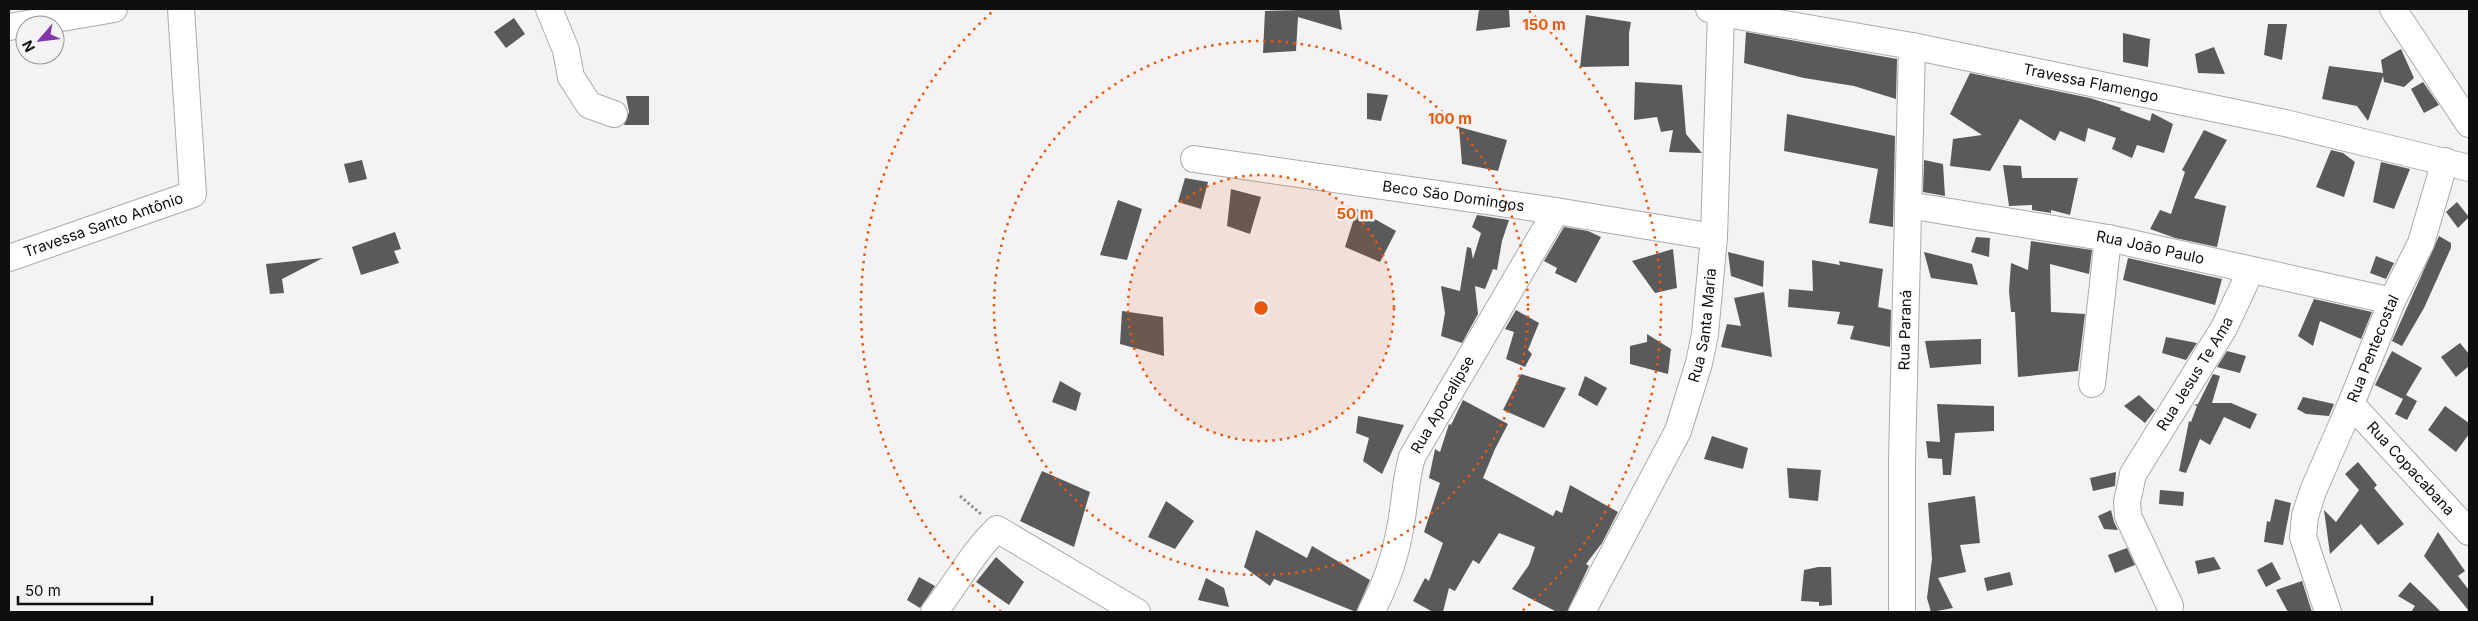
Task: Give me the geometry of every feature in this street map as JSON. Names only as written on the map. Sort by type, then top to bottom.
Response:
[{"type":"street","points":[[9,27],[114,9]]},
{"type":"street","name":"Travessa Santo Antônio","points":[[9,258],[193,194],[181,9]]},
{"type":"street","points":[[549,9],[566,50],[571,77],[589,105],[614,114]]},
{"type":"street","points":[[2393,9],[2469,124]]},
{"type":"street","name":"Travessa Flamengo","points":[[1715,11],[1912,46],[2285,123],[2457,164]]},
{"type":"street","name":"Rua Santa Maria","points":[[1582,612],[1678,431],[1699,363],[1705,334],[1714,237],[1715,11]]},
{"type":"street","name":"Rua Paraná","points":[[1902,612],[1902,460],[1912,46]]},
{"type":"street","name":"Beco São Domingos","points":[[1194,159],[1556,211],[1714,237]]},
{"type":"street","name":"Rua Pentecostal","points":[[2328,612],[2303,537],[2305,516],[2313,491],[2351,404],[2392,301],[2457,164]]},
{"type":"street","name":"Rua João Paulo","points":[[1908,205],[2108,238],[2392,301]]},
{"type":"street","name":"Rua Apocalipse","points":[[1371,612],[1386,584],[1399,538],[1405,488],[1412,457],[1556,211]]},
{"type":"street","points":[[2092,384],[2108,238]]},
{"type":"street","name":"Rua Jesus Te Ama","points":[[2170,606],[2128,516],[2126,502],[2133,474],[2224,328],[2251,270]]},
{"type":"street","name":"Rua Copacabana","points":[[2351,404],[2469,532]]},
{"type":"street","points":[[934,612],[983,542],[997,529],[1137,612]]},
{"type":"path","points":[[960,496],[997,529]]},
{"type":"building","points":[[1339,9],[1342,30],[1298,17],[1296,51],[1263,53],[1265,11]]},
{"type":"building","points":[[1479,9],[1509,9],[1510,27],[1476,31]]},
{"type":"building","points":[[1586,15],[1631,22],[1629,66],[1580,67]]},
{"type":"building","points":[[514,18],[525,34],[506,48],[494,32]]},
{"type":"building","points":[[2268,24],[2287,24],[2282,60],[2264,55]]},
{"type":"building","points":[[1746,32],[1897,59],[1896,99],[1854,86],[1804,78],[1744,63]]},
{"type":"building","points":[[2123,33],[2150,39],[2148,67],[2123,62]]},
{"type":"building","points":[[2214,47],[2225,74],[2198,73],[2195,54]]},
{"type":"building","points":[[2401,49],[2414,78],[2404,87],[2384,82],[2383,76],[2368,121],[2357,106],[2322,99],[2329,66],[2383,73],[2381,60]]},
{"type":"building","points":[[1970,73],[2090,98],[2121,108],[2120,110],[2150,121],[2152,113],[2173,124],[2164,153],[2137,145],[2132,158],[2112,149],[2116,138],[2088,128],[2085,142],[2060,131],[2055,141],[2020,119],[1990,171],[1950,166],[1953,139],[1982,135],[1950,114]]},
{"type":"building","points":[[1635,82],[1682,85],[1686,134],[1702,153],[1669,152],[1673,130],[1661,132],[1657,117],[1634,120]]},
{"type":"building","points":[[2423,82],[2439,105],[2424,113],[2411,89]]},
{"type":"building","points":[[1367,93],[1388,95],[1381,121],[1367,119]]},
{"type":"building","points":[[626,96],[649,96],[649,125],[624,125],[629,112]]},
{"type":"building","points":[[1787,114],[1895,136],[1893,227],[1869,223],[1878,169],[1784,151]]},
{"type":"building","points":[[1459,127],[1507,140],[1498,171],[1462,164]]},
{"type":"building","points":[[2204,130],[2227,140],[2194,198],[2226,206],[2217,247],[2175,238],[2150,229],[2160,210],[2171,214],[2185,172],[2182,170]]},
{"type":"building","points":[[2331,150],[2343,153],[2355,162],[2344,197],[2316,187]]},
{"type":"building","points":[[362,160],[367,179],[349,183],[344,164]]},
{"type":"building","points":[[1924,160],[1943,164],[1945,196],[1923,192]]},
{"type":"building","points":[[2381,162],[2410,169],[2394,209],[2373,202]]},
{"type":"building","points":[[2003,165],[2021,166],[2022,178],[2078,178],[2070,215],[2051,210],[2051,213],[2032,210],[2032,205],[2009,206]]},
{"type":"building","points":[[1185,178],[1208,182],[1201,209],[1178,202]]},
{"type":"building","points":[[1231,189],[1261,197],[1250,234],[1227,226]]},
{"type":"building","points":[[1118,200],[1142,209],[1127,260],[1100,255]]},
{"type":"building","points":[[2457,202],[2469,217],[2458,228],[2446,212]]},
{"type":"building","points":[[1357,209],[1396,231],[1380,262],[1345,247]]},
{"type":"building","points":[[1477,215],[1509,220],[1502,241],[1497,270],[1493,269],[1485,289],[1475,286],[1478,314],[1462,343],[1441,336],[1445,313],[1441,286],[1460,291],[1467,247],[1471,248],[1473,259],[1481,233],[1472,227]]},
{"type":"building","points":[[1564,227],[1588,231],[1601,237],[1576,283],[1555,273],[1557,268],[1544,261]]},
{"type":"building","points":[[395,232],[401,249],[394,251],[399,263],[361,275],[352,247]]},
{"type":"building","points":[[2439,236],[2451,243],[2451,248],[2424,308],[2402,346],[2392,341]]},
{"type":"building","points":[[1976,237],[1990,238],[1989,257],[1971,252]]},
{"type":"building","points":[[2031,241],[2092,250],[2089,274],[2050,264],[2051,312],[2085,314],[2078,371],[2018,377],[2015,312],[2011,312],[2009,291],[2011,263],[2028,270]]},
{"type":"building","points":[[1673,249],[1677,288],[1655,293],[1632,261]]},
{"type":"building","points":[[1728,252],[1764,261],[1763,287],[1731,276]]},
{"type":"building","points":[[1924,252],[1972,264],[1978,285],[1931,278]]},
{"type":"building","points":[[2376,256],[2394,263],[2386,279],[2370,273]]},
{"type":"building","points":[[323,258],[282,279],[284,293],[270,294],[266,264]]},
{"type":"building","points":[[2128,258],[2222,279],[2215,305],[2123,280]]},
{"type":"building","points":[[1812,260],[1840,265],[1839,261],[1883,269],[1878,307],[1891,310],[1890,347],[1850,339],[1854,326],[1837,324],[1840,312],[1788,307],[1789,289],[1813,291]]},
{"type":"building","points":[[1764,292],[1772,357],[1721,347],[1727,324],[1741,326],[1734,298]]},
{"type":"building","points":[[2314,299],[2372,312],[2361,339],[2320,321],[2313,346],[2298,336]]},
{"type":"building","points":[[1516,310],[1539,323],[1528,350],[1532,354],[1525,367],[1506,359],[1514,332],[1505,329]]},
{"type":"building","points":[[1122,311],[1163,317],[1164,356],[1120,344]]},
{"type":"building","points":[[1647,334],[1671,349],[1668,374],[1630,364],[1630,346],[1647,342]]},
{"type":"building","points":[[2166,337],[2197,343],[2186,360],[2162,353]]},
{"type":"building","points":[[1981,339],[1981,364],[1930,368],[1925,341]]},
{"type":"building","points":[[2460,343],[2469,354],[2469,366],[2456,377],[2441,357]]},
{"type":"building","points":[[2227,351],[2246,356],[2240,373],[2217,367]]},
{"type":"building","points":[[2392,351],[2422,368],[2406,395],[2417,401],[2407,420],[2395,414],[2403,399],[2375,385]]},
{"type":"building","points":[[1521,374],[1566,388],[1544,428],[1503,410]]},
{"type":"building","points":[[2213,374],[2220,376],[2212,403],[2231,403],[2257,414],[2250,429],[2224,417],[2210,445],[2200,439],[2186,473],[2179,471],[2189,421],[2191,422],[2197,406],[2194,405],[2198,404]]},
{"type":"building","points":[[1585,376],[1607,388],[1597,406],[1578,395]]},
{"type":"building","points":[[1060,381],[1081,393],[1076,411],[1052,402]]},
{"type":"building","points":[[2139,395],[2155,410],[2145,423],[2124,406]]},
{"type":"building","points":[[2303,397],[2334,404],[2329,416],[2306,414],[2297,409]]},
{"type":"building","points":[[1463,400],[1508,424],[1483,478],[1553,516],[1556,510],[1562,513],[1570,485],[1618,512],[1602,543],[1586,564],[1589,566],[1567,612],[1557,612],[1512,589],[1529,565],[1535,547],[1499,533],[1479,564],[1473,560],[1455,591],[1449,588],[1443,612],[1433,612],[1413,601],[1425,578],[1429,581],[1443,543],[1424,532],[1440,483],[1429,478],[1435,449],[1440,452],[1449,424],[1451,425]]},
{"type":"building","points":[[1937,404],[1994,406],[1994,431],[1955,433],[1951,475],[1943,475],[1942,459],[1928,458],[1926,441],[1940,442]]},
{"type":"building","points":[[2445,406],[2469,423],[2469,434],[2456,452],[2428,430]]},
{"type":"building","points":[[1358,416],[1404,425],[1382,474],[1363,461],[1369,438],[1356,433]]},
{"type":"building","points":[[1712,436],[1748,448],[1743,469],[1704,459]]},
{"type":"building","points":[[2358,462],[2377,485],[2374,488],[2404,524],[2378,545],[2361,524],[2330,554],[2324,510],[2336,522],[2359,490],[2345,474]]},
{"type":"building","points":[[1787,468],[1821,470],[1818,501],[1789,498]]},
{"type":"building","points":[[1042,471],[1090,492],[1074,547],[1020,521]]},
{"type":"building","points":[[2116,472],[2115,486],[2093,491],[2090,478]]},
{"type":"building","points":[[2160,490],[2184,492],[2183,506],[2159,504]]},
{"type":"building","points":[[1975,496],[1980,543],[1960,545],[1966,572],[1938,578],[1953,608],[1931,612],[1927,598],[1932,559],[1928,503]]},
{"type":"building","points":[[2275,499],[2291,503],[2283,545],[2264,542],[2267,521],[2270,522]]},
{"type":"building","points":[[1166,501],[1194,521],[1175,549],[1148,537]]},
{"type":"building","points":[[2111,510],[2118,530],[2104,529],[2098,516]]},
{"type":"building","points":[[1256,530],[1307,558],[1312,546],[1370,580],[1356,612],[1274,579],[1270,586],[1244,567]]},
{"type":"building","points":[[2438,532],[2465,571],[2458,576],[2469,590],[2469,611],[2424,556]]},
{"type":"building","points":[[2127,548],[2135,565],[2115,573],[2108,555]]},
{"type":"building","points":[[996,557],[1024,582],[1009,605],[976,582]]},
{"type":"building","points":[[2214,557],[2221,569],[2198,574],[2195,561]]},
{"type":"building","points":[[2272,562],[2281,579],[2266,587],[2257,570]]},
{"type":"building","points":[[1831,567],[1832,605],[1819,606],[1819,602],[1801,601],[1804,570]]},
{"type":"building","points":[[2010,572],[2013,585],[1987,591],[1984,578]]},
{"type":"building","points":[[919,577],[935,586],[920,608],[907,600]]},
{"type":"building","points":[[1206,578],[1224,588],[1229,607],[1198,600]]},
{"type":"building","points":[[2302,581],[2312,612],[2288,612],[2276,590]]},
{"type":"building","points":[[2410,582],[2441,612],[2411,612],[2415,606],[2398,596]]}]
